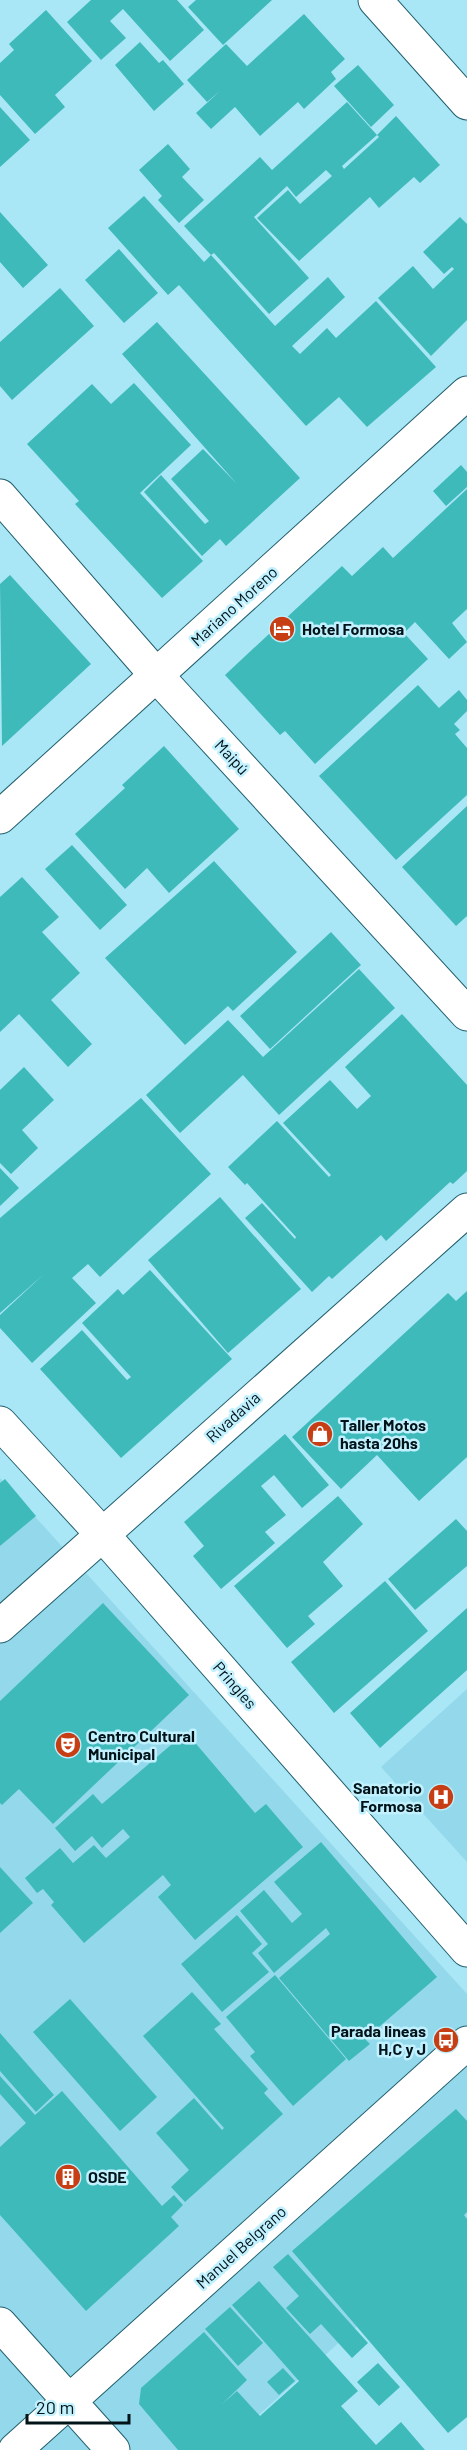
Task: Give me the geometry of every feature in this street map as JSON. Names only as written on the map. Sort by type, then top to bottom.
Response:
[{"type":"street","points":[[375,0],[467,103]]},
{"type":"street","name":"Mariano Moreno","points":[[0,817],[467,393]]},
{"type":"street","name":"Maipú","points":[[0,496],[157,676],[467,1014]]},
{"type":"street","name":"Rivadavia","points":[[0,1626],[467,1210]]},
{"type":"street","name":"Pringles","points":[[0,1423],[102,1534],[467,1950]]},
{"type":"street","name":"Manuel Belgrano","points":[[15,2450],[467,2043]]},
{"type":"street","points":[[0,2324],[113,2450]]},
{"type":"shaded area","points":[[0,1478],[467,1994],[467,2227],[220,2450],[0,2450]]},
{"type":"shaded area","name":"Sanatorio Formosa","points":[[467,1689],[467,1862],[381,1767]]},
{"type":"building","points":[[91,0],[177,0],[204,30],[170,61],[123,9],[110,21],[126,38],[101,60],[67,22]]},
{"type":"building","points":[[196,0],[272,0],[223,45],[188,7]]},
{"type":"building","points":[[46,10],[92,61],[55,95],[65,107],[35,134],[0,95],[0,63],[14,50],[9,44]]},
{"type":"building","points":[[304,14],[345,59],[331,72],[336,79],[304,109],[298,102],[260,136],[235,107],[211,129],[196,113],[220,91],[207,102],[187,80],[226,44],[247,66]]},
{"type":"building","points":[[140,42],[159,63],[163,60],[184,84],[154,111],[115,65]]},
{"type":"building","points":[[358,65],[394,105],[371,127],[334,86]]},
{"type":"building","points":[[347,102],[377,135],[396,116],[440,165],[420,183],[414,177],[379,208],[370,197],[299,261],[257,218],[288,190],[300,204],[332,176],[326,170],[296,197],[287,186],[254,217],[309,278],[269,314],[214,253],[211,255],[184,226],[260,157],[272,170]],"holes":[[[377,135],[379,137],[344,169],[342,166]]]},
{"type":"building","points":[[0,107],[30,140],[0,167]]},
{"type":"building","points":[[168,144],[190,169],[182,177],[204,200],[179,223],[158,200],[162,196],[139,170]]},
{"type":"building","points":[[144,196],[204,262],[211,255],[275,326],[328,277],[345,297],[292,346],[300,354],[327,328],[336,338],[376,301],[436,367],[367,427],[339,397],[306,426],[179,285],[168,295],[108,228]]},
{"type":"building","points":[[0,212],[48,265],[23,288],[0,262]]},
{"type":"building","points":[[460,217],[467,224],[467,320],[431,356],[378,298],[413,266],[433,289],[454,269],[452,267],[444,274],[423,252]]},
{"type":"building","points":[[119,249],[158,293],[124,323],[85,280]]},
{"type":"building","points":[[60,288],[94,326],[12,400],[0,386],[0,342]]},
{"type":"building","points":[[157,322],[300,478],[226,546],[220,539],[202,556],[144,492],[161,475],[205,524],[209,521],[171,479],[203,449],[237,484],[122,354]]},
{"type":"building","points":[[134,383],[191,445],[140,493],[203,561],[162,598],[75,504],[79,501],[27,444],[92,384],[111,404]]},
{"type":"building","points":[[461,465],[467,472],[467,487],[446,506],[433,491]]},
{"type":"building","points":[[467,489],[467,609],[452,623],[467,642],[449,659],[415,622],[404,633],[428,659],[315,764],[285,731],[280,735],[225,675],[342,566],[352,576],[383,547],[393,558]]},
{"type":"building","points":[[10,575],[91,664],[2,746],[0,584]]},
{"type":"building","points":[[418,685],[439,708],[459,690],[467,700],[467,711],[454,724],[460,730],[455,734],[467,748],[467,795],[396,860],[319,776]]},
{"type":"building","points":[[164,746],[239,829],[169,893],[147,868],[125,889],[75,834],[125,788],[122,785]]},
{"type":"building","points":[[467,806],[467,916],[456,926],[402,867]]},
{"type":"building","points":[[72,845],[127,905],[100,930],[45,869]]},
{"type":"building","points":[[214,861],[297,952],[233,1011],[228,1006],[185,1045],[105,958]]},
{"type":"building","points":[[22,877],[59,917],[42,932],[80,973],[51,1000],[92,1044],[68,1067],[19,1014],[0,1032],[0,897]]},
{"type":"building","points":[[331,932],[361,965],[270,1049],[240,1016]]},
{"type":"building","points":[[359,969],[395,1008],[279,1115],[243,1075],[180,1133],[146,1095],[228,1020],[263,1057]]},
{"type":"building","points":[[402,1014],[467,1085],[467,1171],[453,1184],[450,1182],[386,1241],[381,1235],[332,1279],[329,1276],[312,1292],[245,1218],[262,1203],[295,1239],[296,1237],[247,1183],[245,1185],[228,1167],[277,1121],[329,1177],[331,1175],[283,1123],[330,1080],[357,1109],[371,1096],[345,1067]]},
{"type":"building","points":[[24,1067],[54,1100],[22,1130],[38,1148],[11,1174],[0,1163],[0,1090]]},
{"type":"building","points":[[141,1098],[211,1174],[100,1277],[88,1264],[72,1278],[96,1303],[32,1363],[0,1328],[0,1315],[44,1274],[0,1313],[0,1218]]},
{"type":"building","points":[[0,1168],[19,1188],[0,1206]]},
{"type":"building","points":[[220,1197],[301,1289],[228,1353],[148,1260]]},
{"type":"building","points":[[150,1270],[232,1359],[121,1458],[40,1369],[82,1330],[127,1380],[131,1377],[82,1323],[118,1289],[123,1295]]},
{"type":"building","points":[[467,1291],[467,1457],[419,1501],[377,1455],[341,1489],[292,1437],[448,1293],[456,1301]]},
{"type":"building","points":[[285,1434],[329,1485],[302,1508],[274,1475],[261,1486],[286,1515],[265,1532],[275,1543],[221,1589],[193,1556],[204,1546],[184,1522]]},
{"type":"building","points":[[5,1479],[36,1516],[0,1546],[0,1483]]},
{"type":"building","points":[[338,1496],[363,1524],[323,1562],[343,1586],[308,1616],[315,1624],[287,1648],[234,1586]]},
{"type":"building","points":[[456,1519],[467,1531],[467,1566],[415,1610],[388,1579]]},
{"type":"building","points":[[385,1581],[428,1631],[334,1713],[291,1662]]},
{"type":"building","name":"Centro Cultural Municipal","points":[[103,1603],[189,1695],[53,1824],[19,1789],[2,1805],[0,1803],[0,1701]]},
{"type":"building","points":[[467,1608],[467,1670],[380,1748],[350,1713]]},
{"type":"building","points":[[186,1732],[255,1813],[266,1804],[303,1847],[195,1940],[158,1897],[171,1885],[163,1875],[84,1943],[51,1905],[54,1902],[43,1889],[37,1893],[25,1878],[60,1848],[73,1863],[94,1845],[106,1858],[130,1837],[123,1829],[102,1848],[92,1836],[75,1851],[55,1828],[93,1794],[102,1804]]},
{"type":"building","points":[[321,1842],[437,1977],[365,2039],[370,2044],[349,2061],[279,1978],[330,1934],[326,1928],[274,1973],[258,1953],[268,1944],[240,1911],[264,1890],[292,1923],[302,1914],[274,1882]]},
{"type":"building","points":[[0,1867],[33,1903],[0,1933]]},
{"type":"building","points":[[237,1915],[262,1944],[252,1953],[269,1972],[222,2012],[181,1964]]},
{"type":"building","points":[[275,1975],[346,2059],[293,2106],[250,2056],[255,2052],[226,2017]]},
{"type":"building","points":[[192,1992],[221,2024],[214,2029],[268,2089],[264,2093],[283,2114],[185,2202],[171,2187],[189,2170],[156,2133],[194,2098],[222,2130],[224,2128],[143,2036]]},
{"type":"building","points":[[70,1999],[157,2097],[120,2131],[33,2032]]},
{"type":"building","points":[[0,2033],[54,2095],[36,2112],[0,2071]]},
{"type":"building","name":"OSDE","points":[[0,2076],[35,2115],[62,2091],[162,2206],[174,2195],[183,2205],[171,2217],[179,2226],[86,2311],[0,2215],[0,2147],[26,2123],[0,2094]]},
{"type":"building","points":[[456,2109],[467,2121],[467,2212],[464,2215],[467,2219],[467,2417],[448,2433],[292,2251]]},
{"type":"building","points":[[288,2254],[368,2343],[352,2358],[321,2324],[310,2334],[286,2308],[299,2296],[273,2267]]},
{"type":"building","points":[[259,2281],[358,2391],[341,2406],[376,2445],[401,2422],[425,2450],[178,2450],[139,2404],[141,2388],[204,2332],[247,2380],[221,2405],[237,2391],[260,2416],[299,2381],[232,2305]]},
{"type":"building","points":[[230,2307],[263,2343],[238,2366],[205,2329]]},
{"type":"building","points":[[378,2363],[400,2387],[379,2406],[357,2382]]},
{"type":"building","points":[[283,2368],[295,2381],[279,2395],[267,2382]]},
{"type":"place","name":"Hotel Formosa","points":[[282,629]]},
{"type":"place","name":"Taller Motos hasta 20hs","points":[[320,1434]]},
{"type":"place","name":"Centro Cultural Municipal","points":[[68,1745]]},
{"type":"place","name":"Sanatorio Formosa","points":[[441,1797]]},
{"type":"place","name":"Parada lineas H,C y J","points":[[446,2040]]},
{"type":"place","name":"OSDE","points":[[68,2177]]}]
